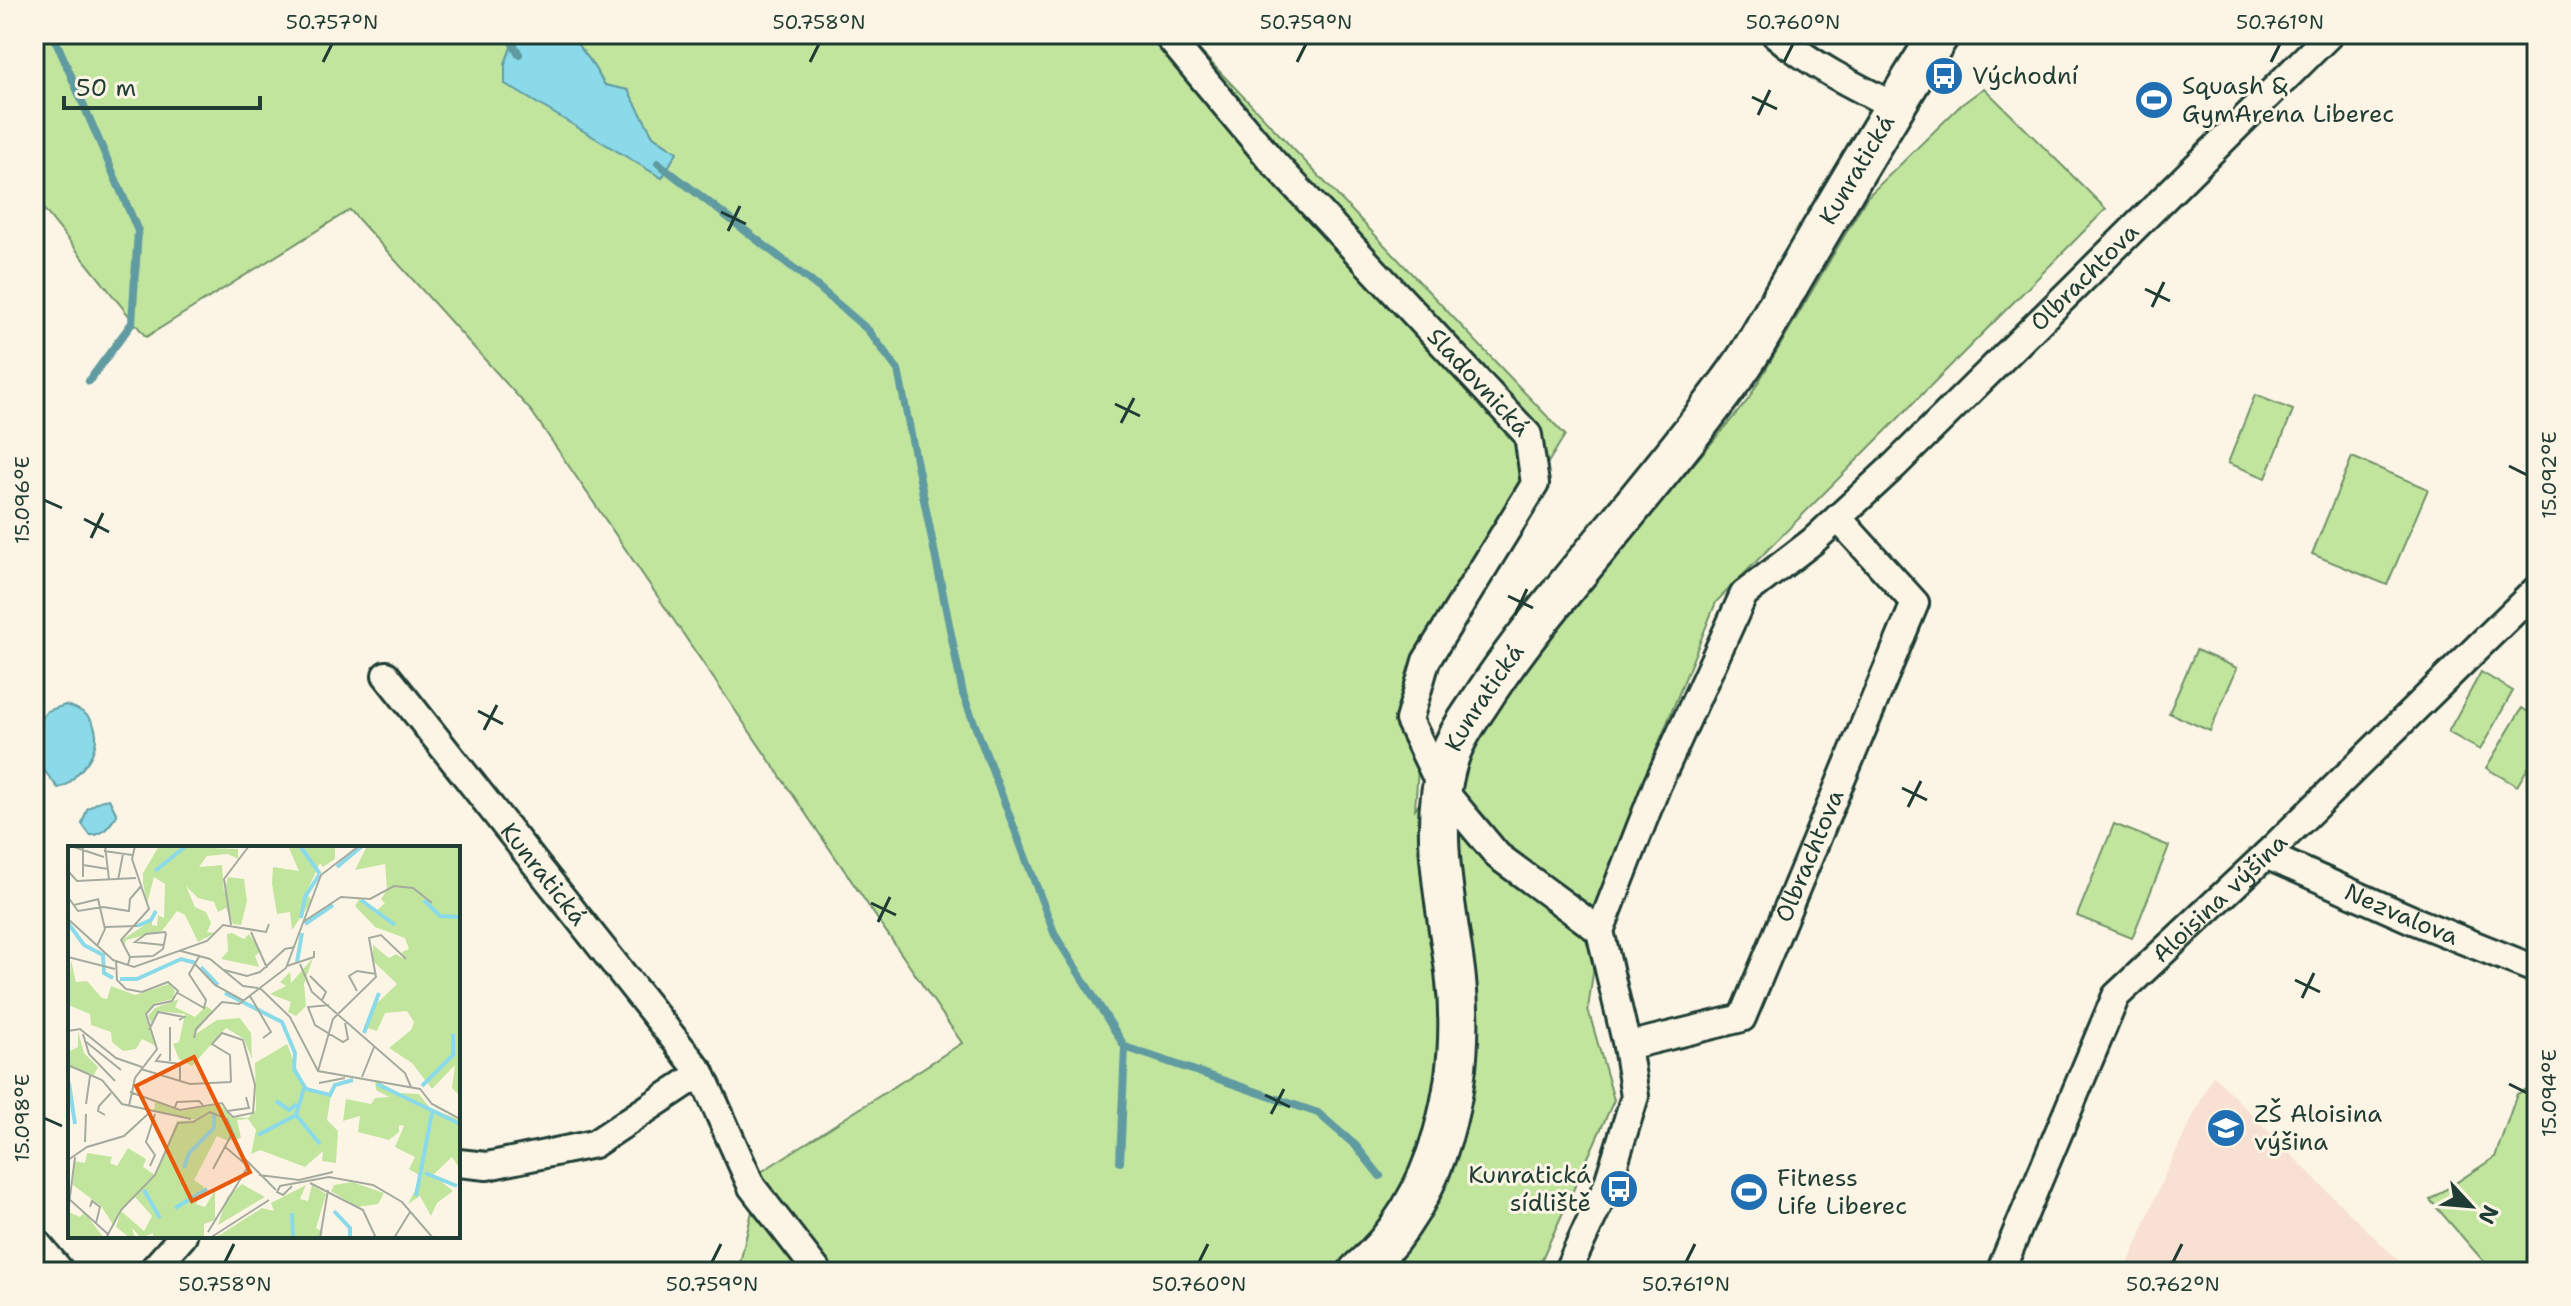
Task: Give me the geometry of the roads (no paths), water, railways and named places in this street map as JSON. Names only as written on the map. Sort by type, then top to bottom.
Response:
[{"type":"street","name":"Sladovnická","points":[[1166,34],[1272,161],[1528,435],[1535,484],[1426,661],[1409,720],[1442,789]]},
{"type":"street","points":[[1775,34],[1797,53],[1894,106]]},
{"type":"street","name":"Kunratická","points":[[1358,1272],[1384,1248],[1419,1192],[1437,1154],[1450,1112],[1456,1068],[1457,1020],[1455,976],[1440,852],[1442,789],[1451,752],[1505,663],[1733,379],[1894,106],[1940,34]]},
{"type":"street","name":"Olbrachtova","points":[[1600,931],[1657,785],[1744,594],[1838,518],[1917,443],[2330,34]]},
{"type":"street","name":"Olbrachtova","points":[[1627,1046],[1742,1018],[1915,603],[1838,518]]},
{"type":"street","name":"Aloisina výšina","points":[[2000,1272],[2116,996],[2266,855],[2537,589]]},
{"type":"street","name":"Kunratická","points":[[386,675],[701,1073],[752,1187],[818,1272]]},
{"type":"street","points":[[1442,789],[1498,856],[1600,931],[1627,1046],[1635,1096],[1607,1186],[1567,1272]]},
{"type":"street","name":"Nezvalova","points":[[2266,855],[2415,921],[2537,970]]},
{"type":"street","points":[[460,1163],[487,1166],[594,1144],[701,1073]]},
{"type":"street","points":[[151,1272],[181,1238]]},
{"type":"street","points":[[34,1240],[61,1272]]},
{"type":"water","points":[[516,34],[569,34],[605,85],[628,90],[653,136],[677,152],[662,178],[505,84],[505,64]]},
{"type":"water","points":[[65,705],[87,716],[96,733],[92,754],[86,764],[70,782],[58,788],[43,769],[37,746],[38,723],[47,711]]},
{"type":"water","points":[[109,799],[117,815],[102,832],[90,835],[82,824],[87,809]]},
{"type":"waterway","points":[[53,34],[138,231],[132,323],[89,381]]},
{"type":"waterway","points":[[507,34],[519,54]]},
{"type":"waterway","points":[[658,163],[818,287],[868,330],[898,370],[963,694],[1055,935],[1125,1047],[1318,1113],[1356,1146],[1380,1176]]},
{"type":"waterway","points":[[1120,1162],[1125,1047]]},
{"type":"place","name":"Východní","points":[[1944,76]]},
{"type":"place","name":"Squash & GymArena Liberec","points":[[2154,100]]},
{"type":"place","name":"ZŠ Aloisina výšina","points":[[2226,1128]]},
{"type":"place","name":"Kunratická sídliště","points":[[1619,1189]]},
{"type":"place","name":"Fitness Life Liberec","points":[[1749,1192]]}]
